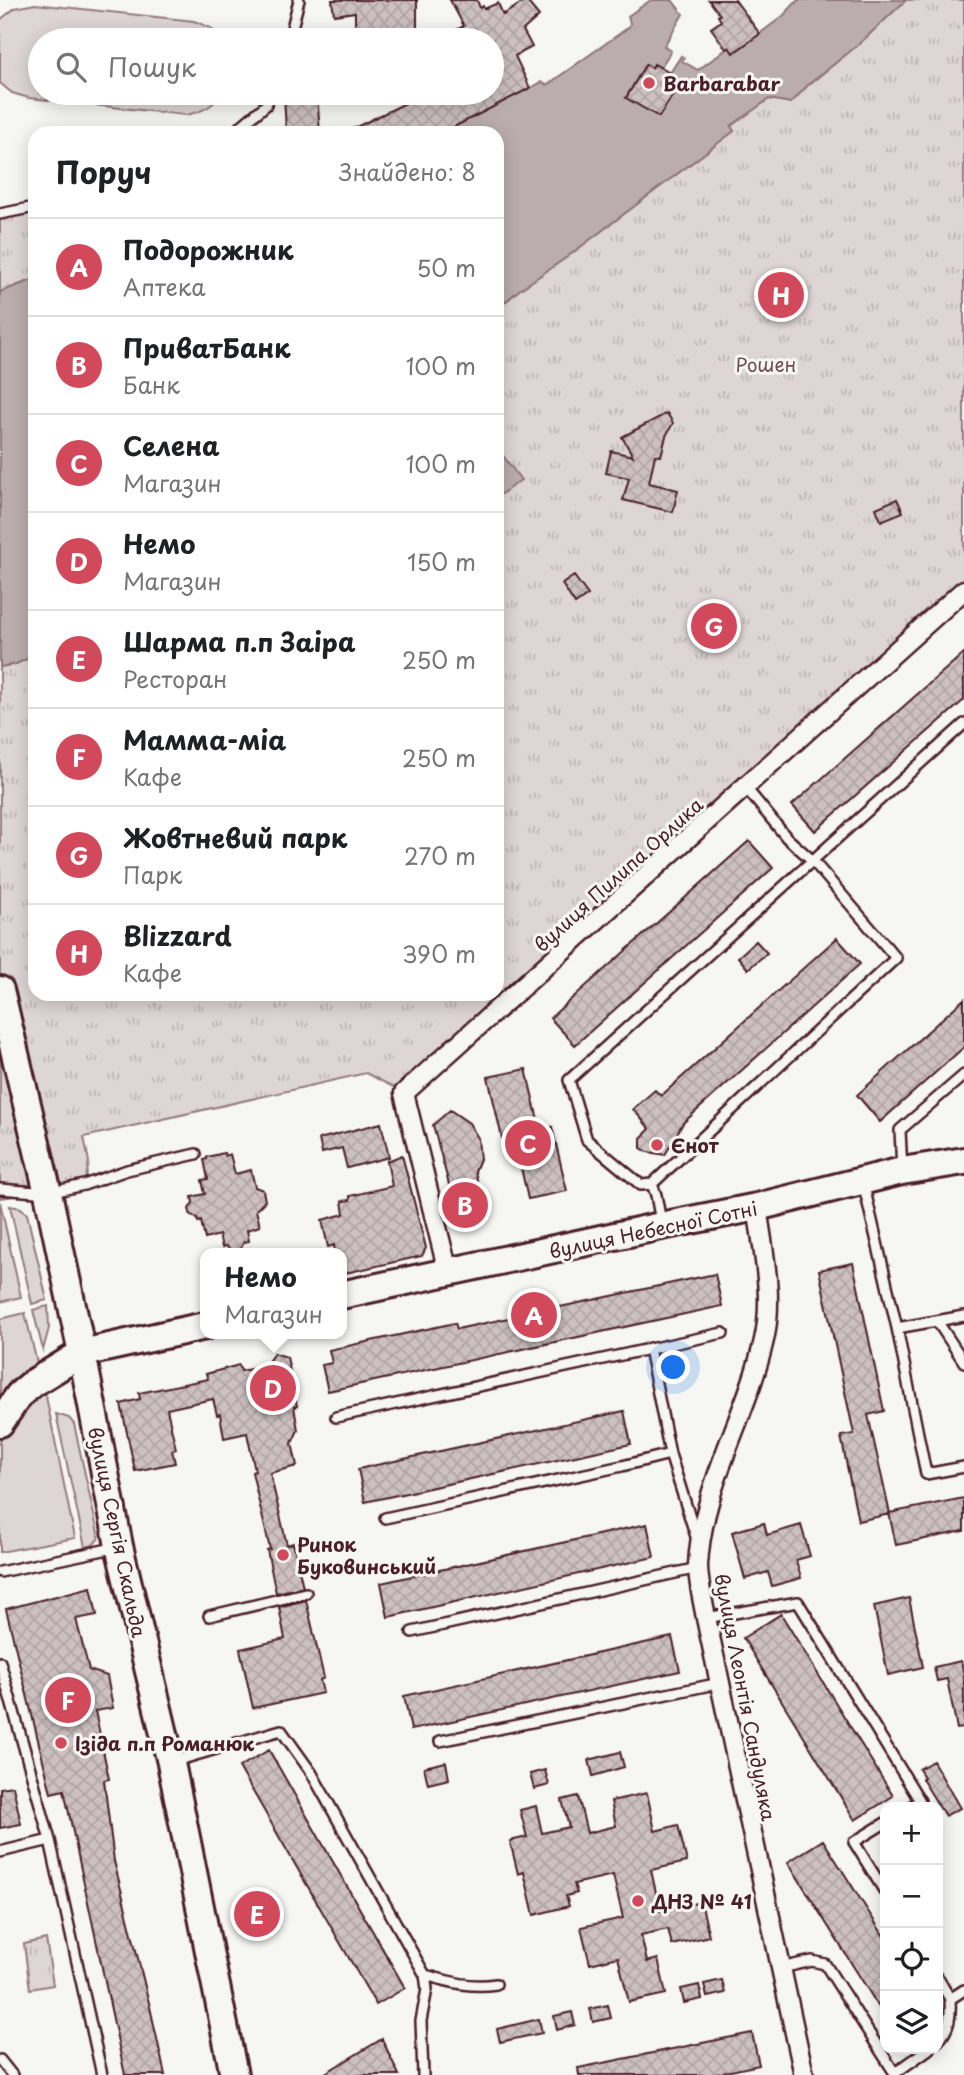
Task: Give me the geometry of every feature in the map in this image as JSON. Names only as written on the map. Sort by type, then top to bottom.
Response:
[{"type":"main road","name":"вулиця Сергія Скальда","points":[[0,990],[48,1193],[119,1546],[171,1763],[234,2075]]},
{"type":"main road","name":"вулиця Небесної Сотні","points":[[347,1294],[757,1207],[902,1171],[964,1161]]},
{"type":"main road","points":[[0,1423],[19,1395],[33,1382],[82,1353],[200,1327]]},
{"type":"street","name":"вулиця Пилипа Орлика","points":[[448,1272],[404,1093],[964,590]]},
{"type":"street","name":"вулиця Леонтія Сандуляка","points":[[757,1207],[768,1305],[765,1338],[705,1513],[698,1568],[706,1618],[804,2075]]},
{"type":"lane","points":[[292,28],[299,0]]},
{"type":"lane","points":[[241,126],[266,105]]},
{"type":"lane","points":[[0,214],[28,208]]},
{"type":"lane","points":[[746,788],[787,838],[813,862],[896,958],[652,1184],[641,1185],[587,1140],[569,1080],[813,862],[964,723]]},
{"type":"lane","points":[[902,1171],[900,1130],[964,1075]]},
{"type":"lane","points":[[0,1189],[48,1193],[195,1154]]},
{"type":"lane","points":[[863,1180],[897,1328],[926,1474],[964,1467]]},
{"type":"lane","points":[[652,1184],[661,1226]]},
{"type":"lane","points":[[897,1328],[964,1316]]},
{"type":"lane","points":[[937,1321],[964,1362]]},
{"type":"lane","points":[[336,1417],[723,1333]]},
{"type":"lane","points":[[649,1348],[670,1454],[700,1548]]},
{"type":"lane","points":[[385,1518],[670,1454]]},
{"type":"lane","points":[[0,1572],[119,1546]]},
{"type":"lane","points":[[412,1632],[698,1568]]},
{"type":"lane","points":[[209,1616],[306,1592]]},
{"type":"lane","points":[[706,1618],[798,1602],[918,1802]]},
{"type":"lane","points":[[1,1668],[50,1840],[102,2075]]},
{"type":"lane","points":[[440,1741],[720,1683]]},
{"type":"lane","points":[[171,1763],[281,1730],[311,1772],[425,1975],[427,1989],[421,2021],[423,2075]]},
{"type":"lane","points":[[880,1826],[855,1842],[880,1884]]},
{"type":"lane","points":[[0,1852],[50,1840]]},
{"type":"lane","points":[[781,1968],[812,1961],[825,1964],[895,2074],[922,2054]]},
{"type":"lane","points":[[425,1975],[455,1984],[479,1987],[496,1984]]},
{"type":"lane","points":[[943,1986],[950,1998],[951,2018],[943,2036]]},
{"type":"lane","points":[[950,1998],[964,1990]]},
{"type":"lane","points":[[0,2060],[12,2075]]},
{"type":"green space","name":"Рошен","points":[[906,0],[964,0],[964,596],[405,1093],[366,1073],[84,1137],[89,1162],[85,1183],[0,1198],[0,667],[28,658],[28,1001],[504,1001],[504,303],[734,131],[730,126],[769,99],[791,103],[808,85],[859,44]]},
{"type":"green space","points":[[35,4],[194,21],[211,28],[28,28],[28,98],[12,93],[0,83],[0,20],[15,8]]},
{"type":"green space","points":[[94,105],[211,105],[186,115]]},
{"type":"green space","points":[[28,209],[28,282],[0,292],[0,215]]},
{"type":"green space","points":[[0,1202],[21,1297],[0,1302]]},
{"type":"green space","points":[[10,1206],[21,1208],[27,1214],[47,1300],[32,1304]]},
{"type":"green space","points":[[48,1306],[49,1328],[43,1350],[33,1310]]},
{"type":"green space","points":[[25,1313],[37,1363],[11,1381],[0,1401],[0,1319]]},
{"type":"green space","points":[[44,1387],[75,1538],[0,1552],[0,1441],[22,1403]]},
{"type":"green space","points":[[56,1414],[69,1418],[74,1424],[99,1538],[93,1545],[85,1547]]},
{"type":"green space","points":[[46,1939],[53,1985],[30,1989],[24,1944]]},
{"type":"shaded area","points":[[651,0],[672,0],[683,14],[664,46],[671,51],[660,68],[645,64],[626,98],[659,117],[679,85],[672,80],[675,76],[670,73],[681,56],[684,58],[682,61],[698,70],[729,47],[734,53],[783,16],[798,0],[906,0],[791,103],[769,99],[731,126],[734,131],[504,303],[504,126],[456,126],[497,105],[504,105],[504,101],[542,82],[547,85],[629,27],[628,16]]},
{"type":"shaded area","points":[[28,282],[28,658],[0,667],[0,292]]},
{"type":"shaded area","points":[[504,457],[521,480],[504,492]]},
{"type":"building","points":[[332,0],[417,0],[417,28],[355,28],[355,12],[334,15]]},
{"type":"building","points":[[450,0],[477,0],[480,8],[483,6],[484,9],[498,3],[503,15],[526,0],[539,16],[523,30],[532,47],[515,56],[530,88],[504,101],[504,28],[460,28],[464,26]]},
{"type":"building","points":[[709,0],[735,0],[760,34],[733,53],[729,47],[726,49],[711,28],[721,21],[718,16],[720,15]]},
{"type":"building","points":[[646,64],[652,68],[654,64],[675,76],[672,80],[679,85],[659,117],[626,98]]},
{"type":"building","points":[[285,105],[318,105],[319,126],[286,126]]},
{"type":"building","points":[[401,105],[497,105],[456,126],[358,126]]},
{"type":"building","points":[[667,413],[673,423],[666,436],[661,456],[655,455],[649,483],[678,490],[673,512],[623,500],[629,478],[606,473],[611,451],[633,456],[622,437]]},
{"type":"building","points":[[897,499],[903,512],[881,521],[876,508]]},
{"type":"building","points":[[574,576],[588,595],[575,604],[562,584]]},
{"type":"building","points":[[964,653],[964,700],[815,831],[792,805]]},
{"type":"building","points":[[749,841],[773,868],[575,1045],[550,1018]]},
{"type":"building","points":[[837,938],[860,964],[683,1123],[665,1155],[641,1148],[641,1138],[650,1129],[633,1109],[655,1090],[661,1096]]},
{"type":"building","points":[[756,941],[767,953],[748,969],[738,957]]},
{"type":"building","points":[[964,999],[964,1047],[880,1122],[857,1095]]},
{"type":"building","points":[[526,1069],[540,1129],[552,1127],[567,1191],[528,1199],[514,1136],[502,1138],[488,1077]]},
{"type":"building","points":[[450,1110],[469,1123],[478,1138],[480,1159],[475,1171],[484,1209],[458,1218],[433,1125]]},
{"type":"building","points":[[381,1123],[389,1157],[347,1168],[342,1148],[322,1153],[319,1139]]},
{"type":"building","points":[[230,1154],[235,1174],[251,1170],[255,1187],[263,1190],[265,1201],[256,1210],[260,1226],[247,1230],[249,1241],[244,1242],[241,1248],[222,1247],[219,1235],[205,1239],[201,1221],[198,1222],[197,1218],[191,1216],[189,1209],[193,1203],[192,1197],[205,1194],[202,1180],[208,1179],[204,1160],[207,1157]]},
{"type":"building","points":[[402,1155],[426,1248],[422,1256],[347,1273],[347,1248],[334,1248],[334,1245],[328,1247],[322,1220],[344,1214],[342,1201],[350,1200],[350,1196],[392,1186],[387,1161]]},
{"type":"building","points":[[853,1263],[884,1411],[868,1415],[890,1514],[858,1521],[841,1436],[854,1434],[819,1270]]},
{"type":"building","points":[[715,1274],[722,1306],[328,1391],[322,1365],[332,1363],[329,1350],[455,1323],[457,1329]]},
{"type":"building","points":[[274,1353],[287,1357],[297,1406],[294,1407],[298,1430],[292,1443],[297,1466],[270,1473],[287,1545],[293,1543],[303,1587],[276,1593],[247,1433],[224,1438],[220,1414],[217,1415],[213,1399],[167,1409],[176,1449],[172,1450],[175,1463],[135,1471],[121,1404],[140,1399],[139,1393],[208,1379],[206,1374],[239,1365],[241,1371],[265,1366]]},
{"type":"building","points":[[624,1411],[631,1444],[365,1502],[358,1469]]},
{"type":"building","points":[[964,1498],[964,1531],[896,1545],[889,1513]]},
{"type":"building","points":[[764,1523],[767,1535],[801,1525],[810,1556],[796,1560],[801,1578],[772,1586],[768,1572],[745,1579],[732,1532]]},
{"type":"building","points":[[647,1524],[654,1557],[388,1617],[381,1583]]},
{"type":"building","points":[[91,1587],[97,1615],[76,1619],[89,1670],[107,1676],[113,1708],[95,1711],[109,1779],[104,1780],[114,1861],[165,2075],[125,2075],[64,1790],[51,1793],[6,1609]]},
{"type":"building","points":[[909,1598],[923,1667],[888,1675],[874,1606]]},
{"type":"building","points":[[306,1600],[324,1678],[320,1680],[323,1693],[253,1708],[240,1649],[285,1639],[279,1607]]},
{"type":"building","points":[[781,1614],[893,1796],[855,1820],[743,1638]]},
{"type":"building","points":[[672,1637],[680,1671],[411,1730],[404,1696]]},
{"type":"building","points":[[961,1661],[964,1675],[964,1728],[957,1729],[947,1679],[937,1681],[934,1667]]},
{"type":"building","points":[[269,1750],[405,1988],[376,2005],[239,1767]]},
{"type":"building","points":[[620,1752],[624,1767],[593,1776],[589,1760]]},
{"type":"building","points":[[933,1761],[960,1808],[945,1816],[943,1802],[936,1802],[919,1769]]},
{"type":"building","points":[[446,1762],[449,1779],[428,1784],[424,1767]]},
{"type":"building","points":[[545,1770],[549,1785],[534,1789],[530,1774]]},
{"type":"building","points":[[13,1786],[21,1824],[0,1828],[0,1788]]},
{"type":"building","name":"ДНЗ № 41","points":[[647,1793],[655,1831],[678,1825],[687,1862],[651,1870],[660,1911],[701,1902],[709,1936],[672,1945],[668,1929],[641,1935],[647,1962],[658,1959],[666,1994],[629,2002],[618,1957],[590,1964],[581,1927],[623,1918],[613,1875],[574,1884],[577,1893],[566,1896],[569,1906],[534,1915],[524,1872],[518,1874],[510,1841],[527,1837],[520,1810],[536,1806],[542,1833],[569,1827],[562,1800],[578,1796],[587,1833],[616,1826],[611,1801]]},
{"type":"building","points":[[823,1840],[880,1930],[880,2009],[788,1862]]},
{"type":"building","points":[[722,1980],[725,1993],[707,1997],[704,1984]]},
{"type":"building","points":[[699,1985],[702,1999],[684,2003],[681,1989]]},
{"type":"building","points":[[608,2005],[611,2018],[593,2022],[590,2009]]},
{"type":"building","points":[[572,2012],[575,2025],[557,2030],[554,2016]]},
{"type":"building","points":[[539,2019],[542,2033],[500,2042],[497,2029]]},
{"type":"building","points":[[752,2033],[759,2065],[712,2075],[579,2075],[578,2068]]},
{"type":"building","points":[[382,2039],[399,2075],[322,2075]]},
{"type":"place","name":"Barbarabar","points":[[649,83]]},
{"type":"place","name":"Blizzard","points":[[781,295]]},
{"type":"place","name":"Жовтневий парк","points":[[714,626]]},
{"type":"place","name":"Селена","points":[[528,1143]]},
{"type":"place","name":"Єнот","points":[[657,1145]]},
{"type":"place","name":"ПриватБанк","points":[[465,1205]]},
{"type":"place","name":"Подорожник","points":[[534,1315]]},
{"type":"place","name":"Немо","points":[[273,1388]]},
{"type":"place","name":"Ринок Буковинський","points":[[283,1555]]},
{"type":"place","name":"Мамма-міа","points":[[68,1700]]},
{"type":"place","name":"Ізіда п.п Романюк","points":[[61,1743]]},
{"type":"place","name":"ДНЗ № 41","points":[[638,1901]]},
{"type":"place","name":"Шарма п.п Заіра","points":[[257,1914]]}]
